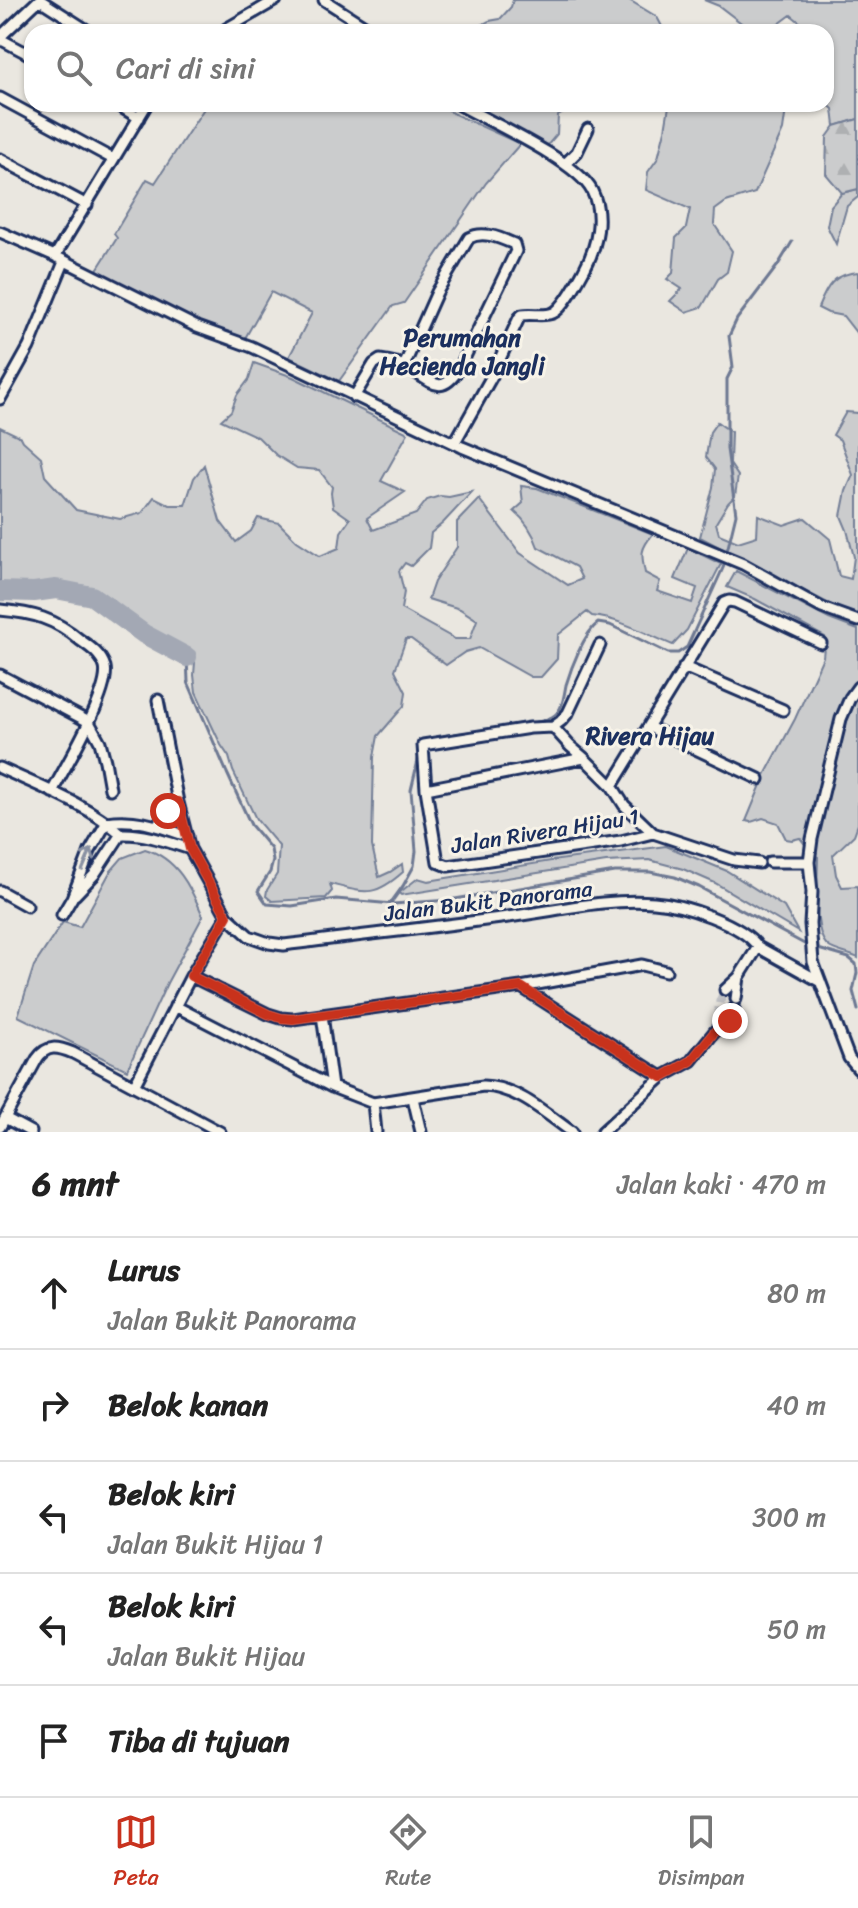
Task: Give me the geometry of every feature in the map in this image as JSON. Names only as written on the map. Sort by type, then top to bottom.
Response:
[{"type":"street","points":[[24,52],[0,38],[40,0],[78,24]]},
{"type":"street","points":[[235,24],[276,0]]},
{"type":"street","points":[[324,0],[362,24]]},
{"type":"street","points":[[0,98],[24,111]]},
{"type":"street","points":[[26,112],[113,159]]},
{"type":"street","points":[[129,112],[139,118]]},
{"type":"street","points":[[55,256],[142,112]]},
{"type":"street","points":[[455,442],[492,376],[519,318],[522,315],[551,314],[563,304],[596,246],[598,211],[591,189],[566,163],[473,112]]},
{"type":"street","points":[[566,163],[577,152],[588,129]]},
{"type":"street","points":[[0,159],[87,205]]},
{"type":"street","points":[[0,232],[197,327],[252,347],[462,447],[721,554],[822,608],[858,621]]},
{"type":"street","points":[[354,397],[374,364],[380,360],[404,366],[427,382],[440,386],[448,383],[455,375],[516,251],[514,244],[485,235],[469,238],[437,292],[404,366]]},
{"type":"street","points":[[0,399],[29,347],[64,262]]},
{"type":"street","points":[[612,786],[724,603],[735,602],[821,643]]},
{"type":"street","points":[[0,610],[49,619],[95,651],[103,661],[106,677],[89,722],[52,792]]},
{"type":"street","points":[[584,758],[426,789],[423,745],[553,727],[568,713],[600,645]]},
{"type":"street","points":[[684,667],[783,710]]},
{"type":"street","points":[[0,675],[89,722],[100,742],[110,789]]},
{"type":"street","points":[[858,687],[841,719],[809,862],[813,962],[849,1058],[858,1069]]},
{"type":"street","name":"Jalan Bukit Panorama","points":[[158,700],[190,849],[227,916],[249,936],[284,945],[621,902],[655,902],[685,907],[713,917],[753,939],[758,947],[819,981]]},
{"type":"street","name":"Jalan Rivera Hijau 1","points":[[553,727],[612,786],[624,805],[653,833],[734,860],[809,862]]},
{"type":"street","points":[[649,727],[759,779]]},
{"type":"street","points":[[0,768],[52,792],[107,822],[121,834],[153,837],[190,849]]},
{"type":"street","name":"Jalan Rivera Hijau 1","points":[[426,789],[436,856],[442,865],[621,841],[653,833]]},
{"type":"street","points":[[157,825],[178,802]]},
{"type":"street","points":[[62,915],[90,851],[107,822],[124,819],[157,825],[187,836]]},
{"type":"street","points":[[72,898],[94,875],[121,834]]},
{"type":"street","points":[[0,891],[27,906]]},
{"type":"street","points":[[134,1086],[191,976],[227,916]]},
{"type":"street","points":[[725,990],[739,977],[758,947]]},
{"type":"street","points":[[191,976],[268,1014],[293,1019],[521,987],[642,965],[666,971]]},
{"type":"street","points":[[602,1132],[662,1077],[691,1061],[716,1030],[730,1021],[739,977]]},
{"type":"street","points":[[521,987],[662,1077]]},
{"type":"street","points":[[175,1006],[332,1087],[373,1103],[498,1086],[572,1132]]},
{"type":"street","points":[[322,1015],[332,1087]]},
{"type":"street","points":[[31,1132],[2,1123],[42,1051],[51,1047],[73,1053],[220,1132]]},
{"type":"street","points":[[413,1098],[421,1132]]},
{"type":"street","points":[[373,1103],[376,1132]]},
{"type":"green space","points":[[513,0],[629,0],[657,17],[661,24],[484,24],[500,19]]},
{"type":"green space","points":[[704,0],[858,0],[858,119],[835,126],[834,24],[802,24],[791,15],[779,24],[743,24],[719,6]]},
{"type":"green space","points":[[202,112],[451,112],[520,144],[486,183],[404,303],[393,306],[339,381],[289,357],[312,313],[271,292],[244,340],[188,319],[93,276],[117,238],[114,234],[147,179],[155,183]]},
{"type":"green space","points":[[488,112],[565,112],[558,116],[557,134],[547,146]]},
{"type":"green space","points":[[668,112],[786,112],[783,130],[755,193],[726,202],[715,210],[714,224],[732,251],[727,272],[718,279],[702,307],[686,312],[670,301],[682,289],[667,279],[673,273],[676,238],[686,228],[690,209],[646,190],[648,172],[658,158]]},
{"type":"green space","points":[[858,119],[858,189],[842,193],[826,174],[827,137],[835,126]]},
{"type":"green space","points":[[858,189],[858,197],[847,206],[836,244],[827,226],[831,206],[842,193]]},
{"type":"green space","points":[[858,272],[858,335],[843,316],[818,308],[832,282],[842,275]]},
{"type":"green space","points":[[254,363],[293,377],[408,433],[381,481],[405,492],[367,518],[373,530],[416,514],[427,500],[472,492],[431,533],[429,548],[411,566],[405,563],[399,571],[404,592],[401,609],[455,639],[470,639],[477,620],[460,609],[428,599],[434,582],[457,547],[457,522],[479,499],[520,553],[568,585],[582,579],[576,567],[538,547],[529,527],[514,511],[523,503],[521,486],[537,488],[653,534],[642,556],[645,573],[660,581],[657,591],[692,603],[697,588],[675,579],[688,548],[721,564],[687,630],[673,645],[587,612],[558,635],[557,659],[541,677],[531,677],[479,648],[465,652],[446,665],[411,639],[406,639],[395,670],[406,692],[404,706],[378,736],[374,757],[372,846],[379,877],[402,864],[403,872],[376,890],[361,891],[330,884],[332,891],[326,898],[272,901],[266,896],[277,874],[279,846],[256,819],[196,692],[195,662],[191,654],[163,641],[113,600],[94,591],[47,584],[38,587],[0,586],[0,427],[21,437],[41,457],[45,476],[76,510],[120,519],[142,513],[154,497],[170,505],[185,505],[194,478],[204,465],[220,521],[236,542],[251,531],[258,518],[279,523],[297,541],[320,556],[339,548],[341,532],[350,519],[333,507],[332,487],[319,470],[297,468],[276,455],[258,437],[221,420],[231,411],[237,395],[249,379]]},
{"type":"green space","points":[[846,412],[858,413],[858,616],[700,537],[715,469],[706,457],[710,432],[717,422],[731,432],[730,464],[738,476],[735,496],[716,523],[719,534],[738,542],[757,536],[758,515],[784,525],[805,518],[830,539],[839,576],[851,579],[854,557],[841,516],[853,475],[840,440],[833,435]]},
{"type":"green space","points":[[736,571],[829,619],[858,630],[858,824],[854,835],[833,855],[836,875],[842,887],[858,886],[858,958],[831,948],[823,939],[817,904],[818,857],[800,838],[786,839],[778,823],[763,818],[746,821],[823,657],[825,637],[727,587]]},
{"type":"green space","points":[[666,846],[727,871],[784,907],[798,932],[715,883],[683,869],[649,860],[606,862],[399,893],[418,878],[428,881]]},
{"type":"green space","points":[[145,849],[166,859],[182,875],[203,916],[167,983],[127,1070],[18,1016],[34,966],[63,922],[80,927],[110,872],[122,858]]},
{"type":"waterway","points":[[531,724],[558,712],[579,651],[598,623],[610,625],[668,653],[678,653],[687,647],[723,568],[736,514],[727,449],[727,379],[733,367],[729,336],[737,319],[792,242]]},
{"type":"waterway","points":[[0,591],[56,589],[92,596],[144,634],[187,657]]},
{"type":"waterway","points":[[187,657],[188,682],[227,773],[251,825],[271,849],[273,861],[270,872],[258,891],[267,904],[292,906],[336,899],[393,904],[449,900],[615,872],[650,872],[675,877],[699,887],[808,946],[849,958],[856,964],[853,991],[858,1010]]},
{"type":"waterway","points":[[428,740],[499,728]]},
{"type":"waterway","points":[[390,904],[414,866],[416,851],[411,790],[420,752]]},
{"type":"tunnel","points":[[716,1030],[720,1001],[725,990]]},
{"type":"district","name":"Perumahan Hecienda Jangli","points":[[462,352]]},
{"type":"district","name":"Rivera Hijau","points":[[650,736]]},
{"type":"route","points":[[168,811],[178,802],[190,849],[227,916],[191,976],[268,1014],[293,1019],[521,987],[662,1077],[691,1061],[716,1030],[730,1021]]}]
